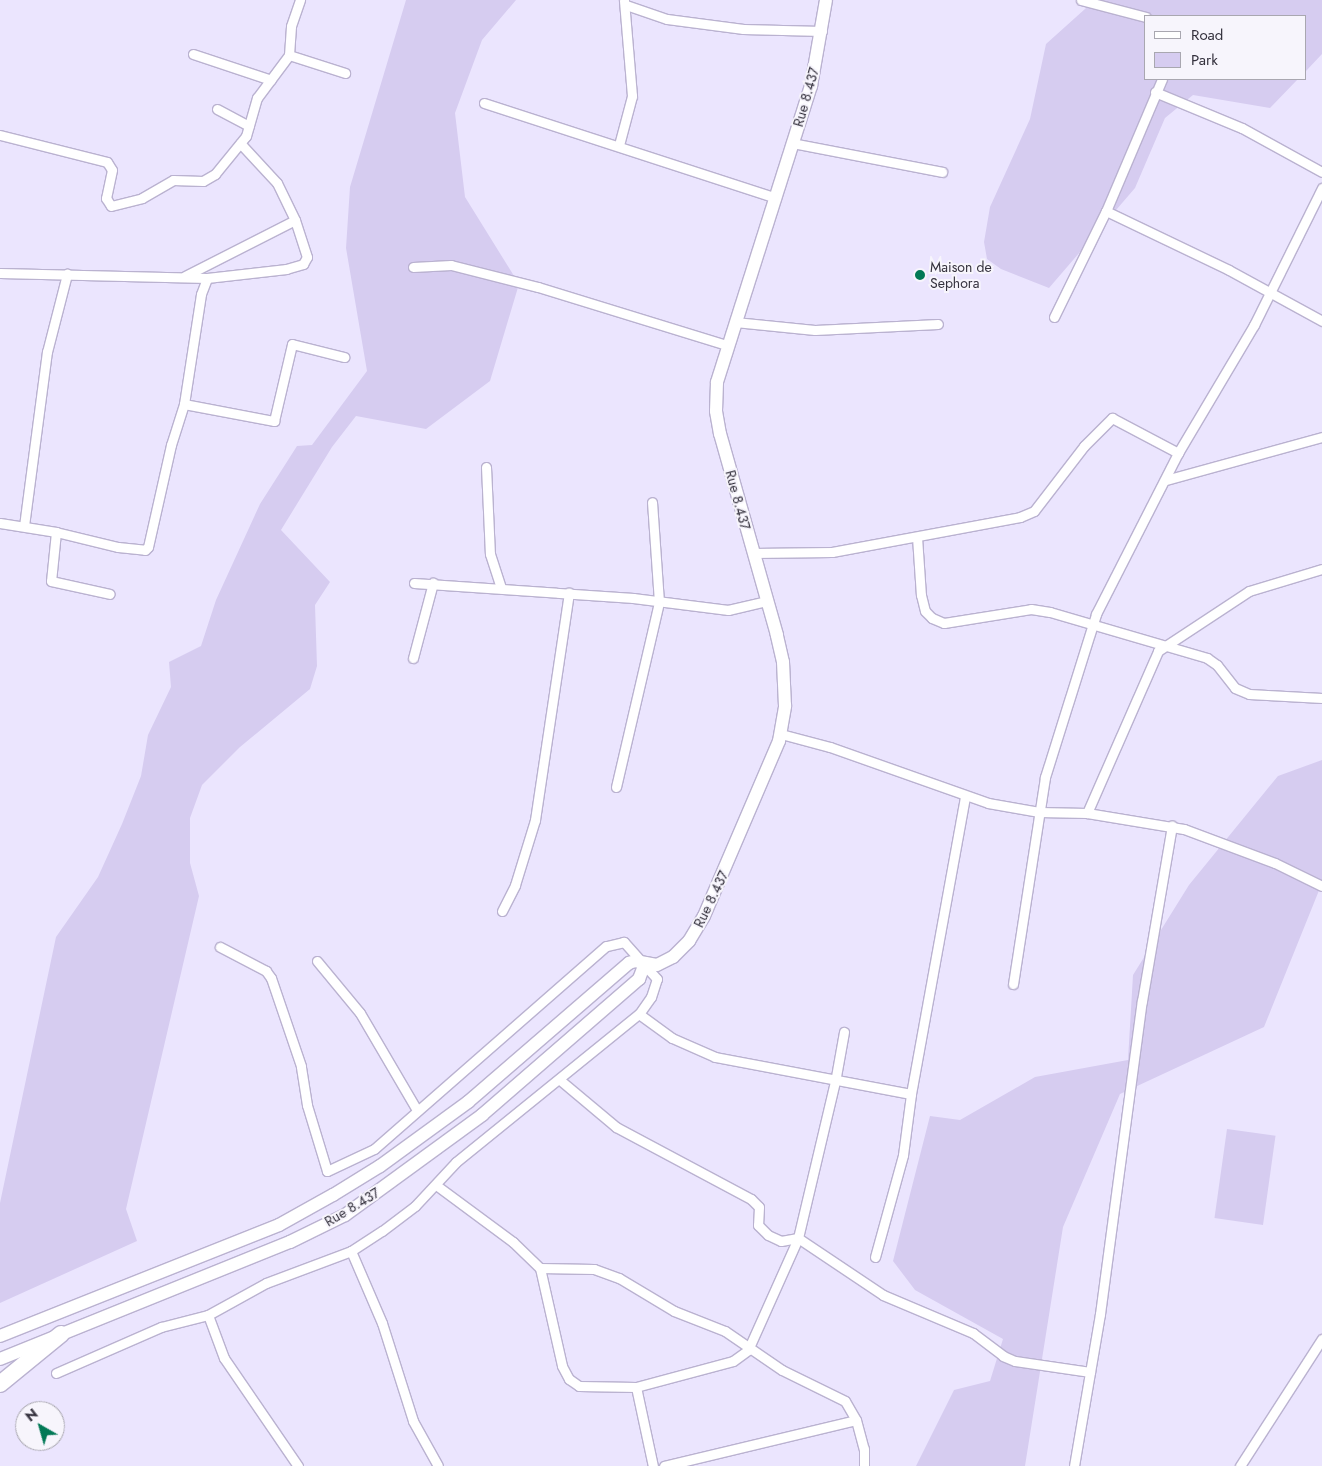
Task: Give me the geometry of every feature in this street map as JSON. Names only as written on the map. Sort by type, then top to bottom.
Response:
[{"type":"highway","points":[[0,1384],[61,1334]]},
{"type":"main road","name":"Rue 8.437","points":[[0,1336],[279,1225],[333,1195],[402,1152],[468,1102],[629,963],[657,965],[673,957],[689,941],[704,916],[781,734],[785,706],[782,662],[716,411],[717,382],[727,345],[776,198],[810,86],[822,31],[826,0]]},
{"type":"main road","name":"Rue 8.437","points":[[0,1359],[290,1242],[345,1215],[482,1115],[639,979],[645,963]]},
{"type":"street","points":[[0,135],[107,162],[112,170],[106,198],[111,206],[142,198],[173,180],[202,181],[215,174],[240,143],[249,126],[257,98],[289,55],[291,26],[300,0]]},
{"type":"street","points":[[1081,0],[1144,16]]},
{"type":"street","points":[[619,145],[632,96],[625,2],[667,18],[734,28],[822,31]]},
{"type":"street","points":[[192,54],[271,80]]},
{"type":"street","points":[[289,55],[345,73]]},
{"type":"street","points":[[1054,317],[1106,211],[1161,80]]},
{"type":"street","points":[[1155,92],[1242,128],[1322,172]]},
{"type":"street","points":[[484,103],[530,120],[619,145],[776,198]]},
{"type":"street","points":[[217,109],[249,126]]},
{"type":"street","points":[[0,273],[207,278],[303,264],[307,257],[295,220],[277,183],[240,143]]},
{"type":"street","points":[[792,144],[942,172]]},
{"type":"street","points":[[1013,984],[1039,812],[1059,723],[1092,625],[1178,453],[1236,360],[1322,188]]},
{"type":"street","points":[[1106,211],[1322,321]]},
{"type":"street","points":[[183,277],[295,220]]},
{"type":"street","points":[[413,267],[461,267],[538,287],[727,345]]},
{"type":"street","points":[[24,526],[47,352],[67,274]]},
{"type":"street","points":[[0,523],[56,532],[118,547],[147,549],[184,404],[201,294],[207,278]]},
{"type":"street","points":[[735,322],[815,330],[938,324]]},
{"type":"street","points":[[184,404],[274,421],[292,344],[344,357]]},
{"type":"street","points":[[753,553],[832,552],[1020,518],[1034,511],[1084,446],[1112,418],[1178,453]]},
{"type":"street","points":[[1166,480],[1322,437]]},
{"type":"street","points":[[486,467],[490,554],[501,588]]},
{"type":"street","points":[[616,787],[659,602],[652,502]]},
{"type":"street","points":[[56,532],[51,581],[110,594]]},
{"type":"street","points":[[917,537],[925,611],[932,618],[944,623],[968,621],[1031,609],[1207,658],[1217,665],[1235,688],[1249,694],[1322,698]]},
{"type":"street","points":[[1087,813],[1154,656],[1163,646],[1249,591],[1322,569]]},
{"type":"street","points":[[414,583],[501,588],[728,610],[766,601]]},
{"type":"street","points":[[413,658],[433,583]]},
{"type":"street","points":[[502,911],[515,885],[535,820],[569,594]]},
{"type":"street","points":[[781,734],[838,750],[965,796],[1039,812],[1087,813],[1172,826],[1275,863],[1322,886]]},
{"type":"street","points":[[875,1257],[903,1155],[911,1094],[965,796]]},
{"type":"street","points":[[1074,1466],[1090,1372],[1142,1002],[1172,826]]},
{"type":"street","points":[[56,1373],[161,1327],[208,1314],[266,1283],[351,1250],[382,1231],[436,1185],[456,1162],[560,1080],[639,1014],[651,997],[656,980],[645,963],[624,942],[606,946],[374,1149],[327,1171],[307,1105],[301,1066],[271,978],[266,971],[220,947]]},
{"type":"street","points":[[317,961],[360,1013],[417,1110]]},
{"type":"street","points":[[639,1014],[672,1038],[715,1057],[836,1082],[911,1094]]},
{"type":"street","points":[[436,1185],[513,1242],[540,1268],[562,1366],[569,1379],[579,1386],[594,1388],[636,1387],[733,1361],[748,1350],[798,1238],[836,1082],[844,1032]]},
{"type":"street","points":[[560,1080],[616,1127],[751,1199],[759,1208],[758,1225],[768,1235],[781,1241],[798,1238],[883,1295],[973,1333],[1003,1356],[1090,1372]]},
{"type":"street","points":[[351,1250],[382,1323],[413,1421],[438,1466]]},
{"type":"street","points":[[540,1268],[605,1272],[674,1310],[725,1331],[748,1350],[845,1401],[856,1420],[864,1449],[864,1466]]},
{"type":"street","points":[[208,1314],[224,1358],[298,1466]]},
{"type":"street","points":[[1240,1466],[1322,1339]]},
{"type":"street","points":[[636,1387],[653,1466]]},
{"type":"street","points":[[664,1466],[856,1420]]},
{"type":"green space","points":[[406,0],[516,0],[482,40],[455,113],[465,197],[519,284],[490,381],[426,429],[356,416],[332,447],[281,530],[330,582],[315,605],[317,666],[310,689],[240,747],[202,785],[190,818],[190,863],[199,896],[126,1209],[137,1241],[0,1303],[0,1203],[56,937],[98,877],[122,824],[141,776],[148,735],[171,687],[169,662],[201,646],[216,600],[260,504],[297,446],[312,445],[367,371],[346,248],[350,187]]},
{"type":"green space","points":[[1095,0],[1322,0],[1322,54],[1307,70],[1307,15],[1144,15],[1144,80],[1297,80],[1270,108],[1193,95],[1165,118],[1135,188],[1049,288],[1001,269],[987,259],[984,242],[990,207],[1030,119],[1046,44]]},
{"type":"green space","points":[[1322,760],[1322,883],[1264,1027],[1120,1094],[1063,1227],[1025,1466],[916,1466],[954,1390],[990,1381],[1003,1339],[915,1290],[893,1261],[930,1116],[960,1120],[1035,1077],[1128,1060],[1133,975],[1189,885],[1278,776]]},
{"type":"green space","points":[[1227,1129],[1276,1136],[1263,1225],[1214,1218]]},
{"type":"place","name":"Maison de Sephora","points":[[920,275]]}]
